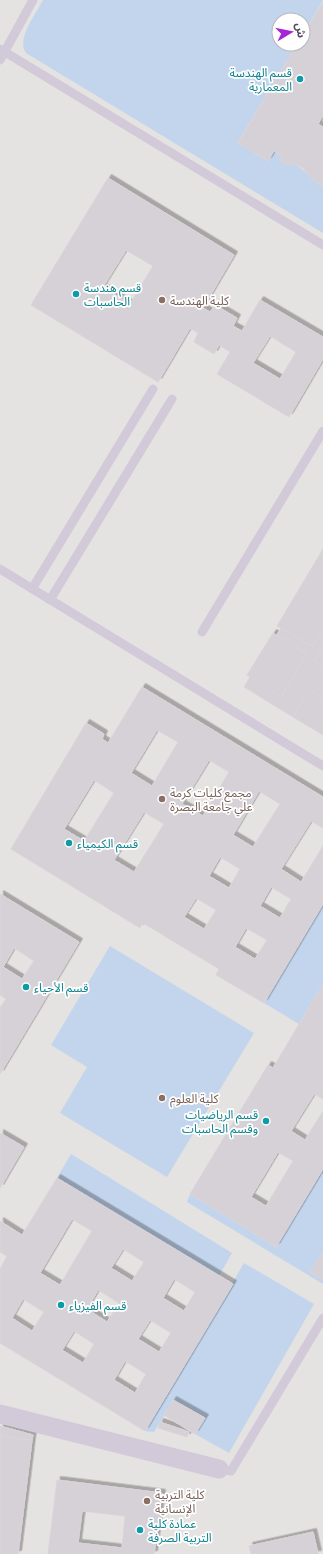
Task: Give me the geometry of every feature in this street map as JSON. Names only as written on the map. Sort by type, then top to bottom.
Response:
[{"type":"street","points":[[0,1414],[219,1469]]},
{"type":"lane","points":[[33,0],[2,54],[323,245]]},
{"type":"lane","points":[[32,589],[153,389]]},
{"type":"lane","points":[[50,600],[172,399]]},
{"type":"lane","points":[[202,632],[323,431]]},
{"type":"lane","points":[[0,569],[323,766]]},
{"type":"lane","points":[[219,1469],[231,1471],[323,1318]]},
{"type":"shaded area","name":"مجمع كليات كرمة علي جامعة البصرة","points":[[0,0],[323,0],[323,1554],[0,1554]]},
{"type":"shaded area","points":[[43,0],[323,0],[311,21],[311,12],[271,12],[271,52],[292,52],[238,142],[268,161],[274,151],[282,156],[280,160],[289,166],[292,162],[323,187],[323,233],[26,53],[23,41],[32,19]]},
{"type":"shaded area","points":[[323,904],[323,984],[299,1024],[264,1003]]},
{"type":"shaded area","points":[[110,946],[254,1033],[167,1177],[60,1113],[87,1067],[51,1045]]},
{"type":"shaded area","points":[[71,1154],[232,1253],[219,1276],[57,1178]]},
{"type":"shaded area","points":[[323,1169],[323,1252],[310,1272],[323,1280],[323,1284],[187,1202],[190,1194],[276,1246]]},
{"type":"shaded area","points":[[244,1263],[314,1304],[229,1453],[195,1434],[205,1418],[174,1400],[154,1432],[145,1431]]},
{"type":"building","name":"قسم الهندسة المعمارية","points":[[323,2],[323,115],[318,124],[323,127],[323,187],[309,176],[303,168],[292,162],[289,166],[279,160],[282,156],[274,151],[268,161],[238,143],[292,52],[311,52],[311,22]]},
{"type":"building","name":"قسم هندسة الحاسبات","points":[[108,178],[234,255],[203,308],[210,312],[215,305],[237,318],[233,326],[242,331],[260,300],[323,337],[323,359],[289,417],[217,374],[230,352],[219,345],[214,354],[194,342],[198,333],[190,328],[158,382],[31,305]],"holes":[[[126,250],[153,266],[130,304],[103,287]],[[270,336],[296,352],[280,379],[253,363]]]},
{"type":"building","points":[[323,549],[323,630],[313,647],[277,626]]},
{"type":"building","points":[[281,628],[313,647],[323,630],[323,647],[314,661],[323,666],[323,699],[309,690],[293,717],[244,687],[250,677],[281,697],[307,654],[277,635]]},
{"type":"building","points":[[273,633],[307,654],[281,697],[247,675]]},
{"type":"building","points":[[323,647],[323,666],[314,661]]},
{"type":"building","name":"قسم الكيمياء","points":[[142,687],[323,797],[323,828],[311,821],[281,869],[301,882],[323,846],[323,904],[264,1003],[216,975],[219,969],[143,923],[140,928],[11,849],[86,723],[104,734],[102,739],[108,743]],"holes":[[[157,730],[178,742],[152,786],[131,773]],[[209,760],[229,772],[203,816],[182,804]],[[94,780],[114,793],[84,841],[64,829]],[[259,791],[280,804],[253,847],[233,835]],[[144,812],[164,824],[134,872],[114,860]],[[220,857],[240,869],[229,888],[209,876]],[[271,887],[291,899],[280,918],[260,906]],[[196,898],[216,910],[204,929],[184,917]],[[246,928],[267,940],[255,959],[235,947]]]},
{"type":"building","points":[[309,690],[323,699],[323,735],[293,717]]},
{"type":"building","name":"قسم الأحياء","points":[[0,894],[79,942],[0,1074],[0,1008],[6,999],[0,995]],"holes":[[[14,948],[34,961],[22,979],[3,967]]]},
{"type":"building","name":"قسم الرياضيات وقسم الحاسبات","points":[[323,984],[323,1099],[314,1094],[291,1131],[305,1140],[323,1111],[323,1169],[276,1247],[190,1194],[268,1065],[273,1068]],"holes":[[[278,1152],[293,1161],[266,1206],[251,1197]]]},
{"type":"building","points":[[0,1133],[24,1147],[0,1188]]},
{"type":"building","name":"قسم الفيزياء","points":[[57,1178],[233,1284],[145,1431],[0,1343],[0,1269],[7,1256],[0,1252],[0,1221],[22,1235]],"holes":[[[72,1219],[92,1231],[60,1285],[40,1273]],[[123,1249],[144,1262],[132,1281],[111,1268]],[[174,1279],[195,1292],[184,1311],[163,1298]],[[98,1290],[119,1303],[107,1322],[87,1309]],[[23,1299],[44,1312],[32,1331],[12,1318]],[[150,1320],[171,1333],[159,1352],[138,1339]],[[74,1331],[94,1344],[83,1363],[62,1350]],[[125,1361],[146,1374],[135,1393],[114,1380]]]},
{"type":"building","points":[[323,1252],[323,1280],[310,1272]]},
{"type":"building","points":[[173,1400],[205,1418],[195,1434],[164,1415]]},
{"type":"building","points":[[160,1422],[189,1432],[187,1437],[158,1428]]},
{"type":"building","points":[[0,1426],[33,1435],[32,1440],[0,1436]]},
{"type":"building","points":[[0,1436],[32,1440],[18,1554],[0,1554]]},
{"type":"building","name":"عمادة كلية التربية الصرفة","points":[[57,1480],[162,1493],[154,1554],[48,1554]],"holes":[[[82,1511],[125,1516],[122,1548],[78,1543]]]},
{"type":"building","points":[[313,1532],[318,1554],[251,1554],[249,1546]]},
{"type":"place","name":"قسم الهندسة المعمارية","points":[[300,79]]},
{"type":"place","name":"قسم هندسة الحاسبات","points":[[76,294]]},
{"type":"place","name":"كلية الهندسة","points":[[162,300]]},
{"type":"place","name":"مجمع كليات كرمة علي جامعة البصرة","points":[[162,799]]},
{"type":"place","name":"قسم الكيمياء","points":[[69,843]]},
{"type":"place","name":"قسم الأحياء","points":[[26,987]]},
{"type":"place","name":"كلية العلوم","points":[[162,1098]]},
{"type":"place","name":"قسم الرياضيات وقسم الحاسبات","points":[[266,1121]]},
{"type":"place","name":"قسم الفيزياء","points":[[61,1305]]},
{"type":"place","name":"كلية التربية الإنسانية","points":[[147,1501]]},
{"type":"place","name":"عمادة كلية التربية الصرفة","points":[[140,1530]]}]
